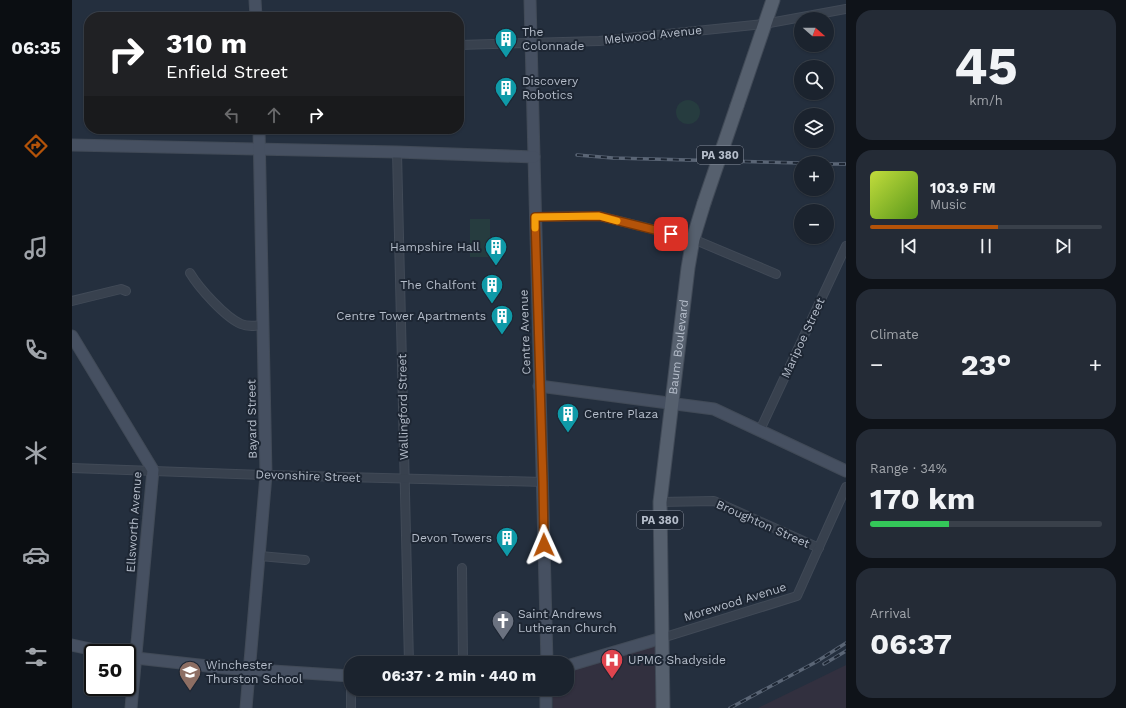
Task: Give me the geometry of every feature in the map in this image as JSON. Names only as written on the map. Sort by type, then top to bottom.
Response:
[{"type":"main road","name":"Baum Boulevard","points":[[663,706],[660,502],[692,239],[772,0]]},
{"type":"street","points":[[255,0],[256,12]]},
{"type":"street","name":"Centre Avenue","points":[[530,0],[547,656]]},
{"type":"street","name":"Melwood Avenue","points":[[464,45],[599,41],[764,24],[846,9]]},
{"type":"street","name":"Bayard Street","points":[[246,708],[266,475],[259,134]]},
{"type":"street","points":[[72,145],[397,152],[534,157]]},
{"type":"street","name":"Wallingford Street","points":[[397,152],[409,656]]},
{"type":"street","points":[[535,217],[599,216],[692,239],[776,274]]},
{"type":"street","name":"Maripoe Street","points":[[760,430],[846,246]]},
{"type":"street","points":[[190,273],[201,288],[231,319],[242,325],[262,325]]},
{"type":"street","points":[[72,300],[120,290],[126,291]]},
{"type":"street","name":"Ellsworth Avenue","points":[[72,336],[153,470],[133,644]]},
{"type":"street","points":[[540,386],[714,409],[846,471]]},
{"type":"street","name":"Devonshire Street","points":[[72,468],[266,475],[543,482]]},
{"type":"street","name":"Morewood Avenue","points":[[574,664],[796,596],[846,487]]},
{"type":"street","name":"Broughton Street","points":[[660,502],[714,501],[818,548]]},
{"type":"street","points":[[260,556],[305,560]]},
{"type":"street","points":[[462,568],[463,656]]},
{"type":"street","points":[[72,645],[84,648]]},
{"type":"street","points":[[136,659],[226,668],[344,676]]},
{"type":"street","name":"Ellsworth Avenue","points":[[131,696],[131,708]]},
{"type":"street","points":[[351,696],[351,708]]},
{"type":"street","points":[[546,696],[546,708]]},
{"type":"shaded area","name":"UPMC Shadyside","points":[[656,645],[657,708],[553,708],[552,696],[574,696],[574,669]]},
{"type":"shaded area","points":[[846,665],[846,708],[758,708]]},
{"type":"green space","points":[[688,100],[697,103],[700,112],[697,121],[688,124],[679,121],[676,112],[679,103]]},
{"type":"green space","points":[[470,219],[490,219],[490,257],[470,257]]},
{"type":"railway","points":[[577,155],[613,158],[794,163]]},
{"type":"railway","points":[[834,164],[846,164]]},
{"type":"railway","points":[[730,708],[816,662],[846,643]]},
{"type":"railway","points":[[824,664],[846,651]]},
{"type":"slow traffic","points":[[535,228],[535,217],[599,216],[617,221]]},
{"type":"place","name":"The Colonnade","points":[[506,58]]},
{"type":"place","name":"Discovery Robotics","points":[[506,108]]},
{"type":"place","name":"Hampshire Hall","points":[[496,266]]},
{"type":"place","name":"The Chalfont","points":[[492,304]]},
{"type":"place","name":"Centre Tower Apartments","points":[[502,336]]},
{"type":"place","name":"Centre Plaza","points":[[568,434]]},
{"type":"place","name":"Devon Towers","points":[[507,558]]},
{"type":"place","name":"Saint Andrews Lutheran Church","points":[[503,640]]},
{"type":"place","name":"UPMC Shadyside","points":[[612,680]]},
{"type":"place","name":"Winchester Thurston School","points":[[190,692]]},
{"type":"route","points":[[544,545],[535,217],[599,216],[671,234]]}]
